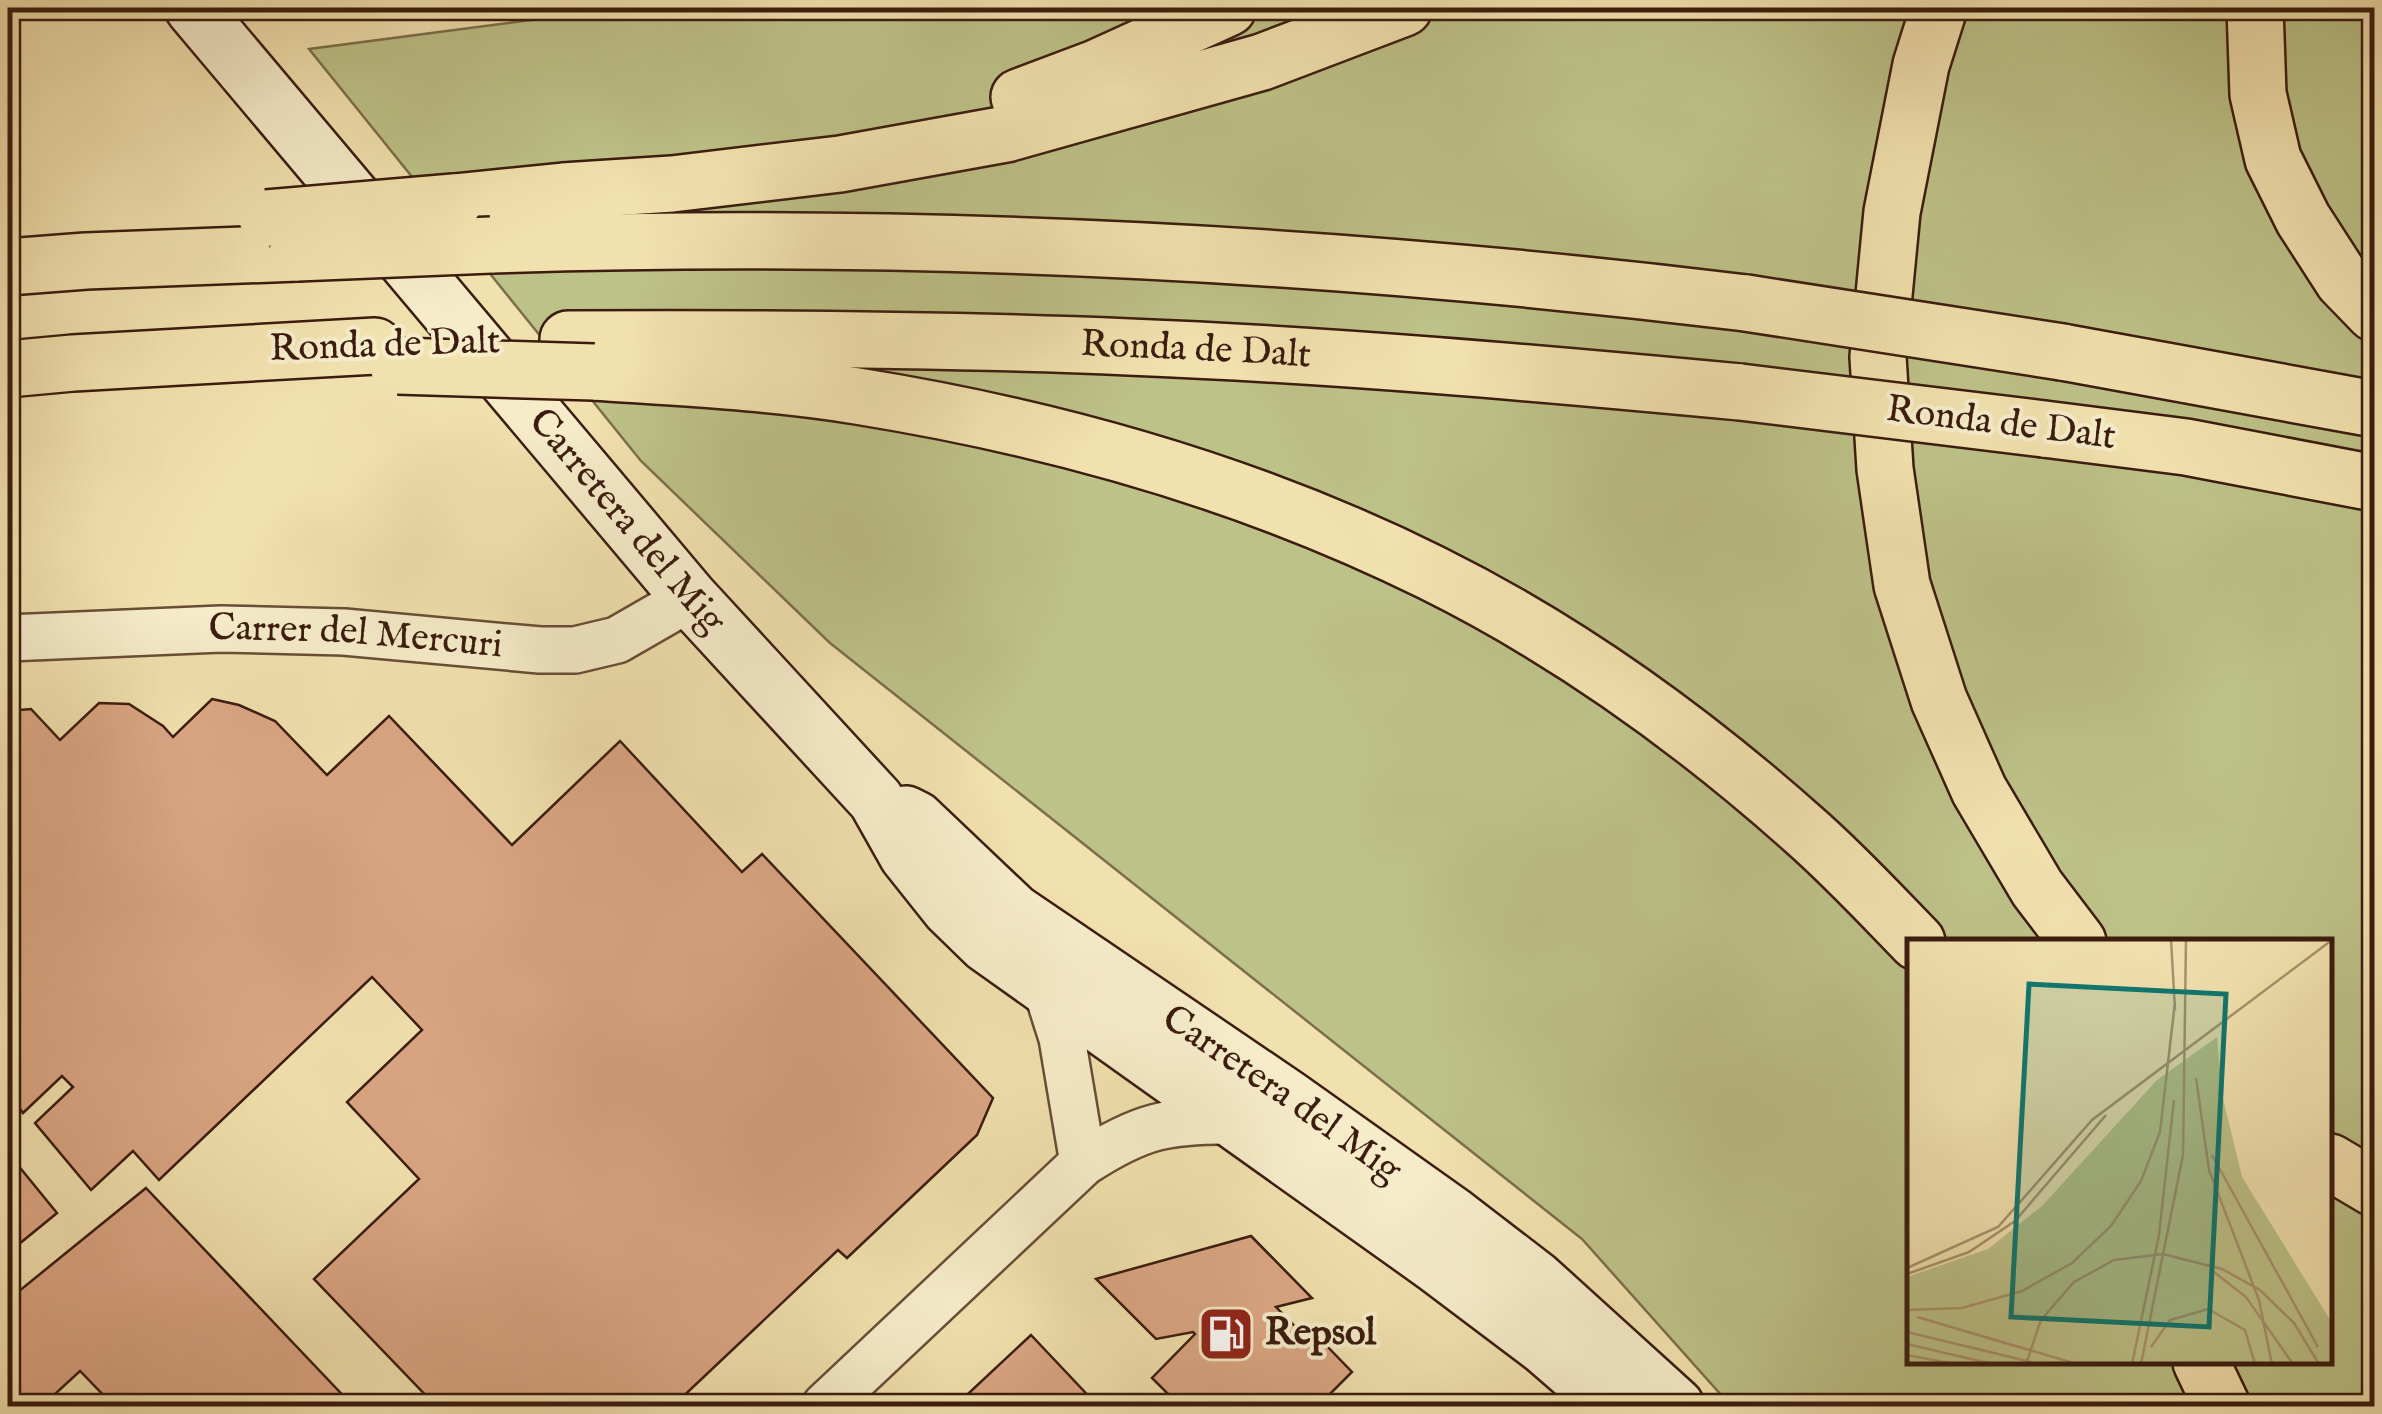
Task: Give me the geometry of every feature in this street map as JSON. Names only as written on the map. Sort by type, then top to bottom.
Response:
[{"type":"highway","points":[[563,191],[837,146],[916,129],[998,105],[1096,68],[1228,8]]},
{"type":"highway","points":[[8,267],[86,261],[282,235],[454,202],[672,184],[840,164],[1006,134],[1262,62],[1404,8]]},
{"type":"highway","points":[[1939,8],[1921,65],[1892,212],[1878,357],[1885,469],[1902,585],[1939,700],[1979,790],[2037,888],[2076,939]]},
{"type":"highway","points":[[1892,212],[1943,66],[1973,8]]},
{"type":"highway","points":[[2255,8],[2258,94],[2273,159],[2303,219],[2343,281],[2374,313]]},
{"type":"highway","points":[[8,249],[81,236],[282,235],[491,245],[706,239],[1166,250],[1578,283],[1746,304],[2062,352],[2374,410]]},
{"type":"highway","name":"Ronda de Dalt","points":[[8,370],[73,362],[581,356],[796,338],[1132,347],[1406,363],[1740,392],[2186,447],[2374,483]]},
{"type":"highway","points":[[581,356],[820,391],[1010,425],[1218,483],[1368,542],[1435,575],[1569,652],[1696,740],[1807,832],[1914,939]]},
{"type":"highway","points":[[2332,1163],[2374,1188]]},
{"type":"highway","points":[[2202,1364],[2222,1406]]},
{"type":"street","name":"Carretera del Mig","points":[[193,8],[690,598],[876,800],[907,855],[950,909],[986,944],[1236,1120],[1529,1335],[1613,1406]]},
{"type":"street","name":"Carrer del Mercuri","points":[[8,638],[221,629],[344,632],[575,650],[617,640],[690,598]]},
{"type":"street","name":"Carretera del Mig","points":[[876,800],[916,819],[1014,912],[1454,1216],[1536,1279],[1676,1406]]},
{"type":"street","points":[[1014,912],[1046,985],[1062,1038],[1083,1163]]},
{"type":"street","points":[[825,1406],[1083,1163],[1140,1131],[1166,1124],[1236,1120]]},
{"type":"green space","points":[[624,8],[2374,8],[2374,1406],[1731,1406],[1582,1239],[830,643],[641,461],[309,49]]},
{"type":"building","points":[[212,699],[239,705],[275,721],[327,775],[389,716],[512,845],[620,741],[742,872],[762,854],[993,1098],[977,1135],[847,1258],[838,1250],[673,1406],[436,1406],[314,1279],[419,1179],[347,1102],[422,1030],[372,977],[159,1180],[133,1151],[91,1190],[35,1123],[73,1087],[62,1076],[23,1113],[8,1092],[8,1078],[18,1069],[8,1058],[8,711],[31,709],[60,740],[99,703],[129,704],[173,737]]},
{"type":"building","points":[[8,1153],[57,1213],[8,1253]]},
{"type":"building","points":[[146,1188],[353,1406],[114,1406],[80,1371],[42,1406],[8,1406],[8,1300]]},
{"type":"building","points":[[1251,1236],[1312,1298],[1276,1307],[1315,1347],[1321,1340],[1352,1372],[1318,1406],[1180,1406],[1152,1378],[1195,1334],[1156,1339],[1096,1279]]},
{"type":"building","points":[[1031,1335],[1098,1406],[955,1406]]},
{"type":"place","name":"Repsol","points":[[1226,1334]]}]
